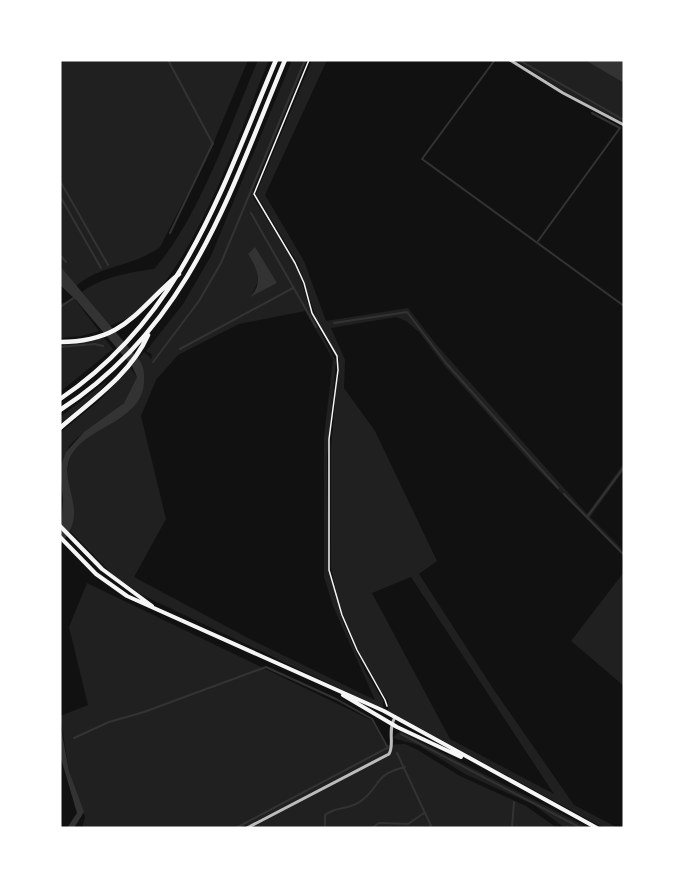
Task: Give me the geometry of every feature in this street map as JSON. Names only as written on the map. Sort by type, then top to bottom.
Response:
[{"type":"highway","points":[[60,399],[117,353],[133,336],[183,270],[214,206],[276,60]]},
{"type":"highway","points":[[60,428],[102,393],[127,365],[182,288],[202,254],[285,60]]},
{"type":"highway","points":[[60,342],[102,335],[124,325],[139,314],[183,270]]},
{"type":"highway","points":[[60,410],[141,345]]},
{"type":"main road","points":[[60,526],[118,583],[161,611]]},
{"type":"main road","points":[[60,537],[113,587],[127,596],[395,717],[480,766],[597,828]]},
{"type":"main road","points":[[334,689],[391,724],[480,766]]},
{"type":"street","points":[[510,60],[563,93],[624,126]]},
{"type":"street","points":[[246,828],[388,754],[392,750],[389,733],[395,717]]},
{"type":"path","points":[[309,60],[254,194],[295,263],[304,283],[312,313],[337,356],[338,370],[329,439],[329,570],[342,615],[357,650],[387,703],[385,710]]},
{"type":"shaded area","points":[[60,60],[248,60],[213,144],[160,247],[140,258],[85,279],[76,286],[60,266]]},
{"type":"shaded area","points":[[258,60],[269,60],[230,159],[196,232],[177,265],[156,293],[134,314],[110,326],[82,292],[107,279],[154,269],[170,248],[200,198]]},
{"type":"shaded area","points":[[292,60],[307,60],[253,191],[253,197],[297,267],[311,313],[336,362],[327,459],[329,574],[344,625],[366,673],[383,700],[383,709],[142,595],[114,576],[70,531],[72,512],[67,473],[72,454],[89,436],[124,416],[134,407],[141,396],[144,381],[143,370],[138,359],[144,352],[152,359],[151,354],[146,351],[183,304],[211,256]],"holes":[[[256,264],[277,283],[251,296],[258,282]],[[305,311],[333,359],[324,437],[324,577],[333,606],[375,700],[248,638],[134,577],[166,519],[141,416],[156,380],[178,355],[239,324]]]},
{"type":"shaded area","points":[[312,60],[327,60],[265,195],[304,261],[326,321],[408,308],[435,343],[587,514],[624,463],[624,470],[590,517],[620,547],[624,556],[532,464],[444,365],[419,332],[406,321],[396,317],[331,328],[345,360],[344,388],[375,431],[437,561],[419,574],[492,687],[574,805],[618,828],[604,828],[388,711],[388,701],[371,676],[351,635],[338,600],[331,568],[331,448],[339,359],[317,320],[298,264],[256,194]],"holes":[[[411,577],[554,794],[450,739],[372,593]]]},
{"type":"shaded area","points":[[515,60],[586,60],[624,83],[624,124],[566,93]]},
{"type":"shaded area","points":[[586,60],[624,60],[624,83],[590,63]]},
{"type":"shaded area","points":[[255,247],[277,283],[250,297],[258,281],[256,270],[248,254]]},
{"type":"shaded area","points":[[60,266],[140,361],[144,383],[141,396],[134,406],[115,422],[82,442],[69,460],[68,477],[74,513],[71,529],[60,546],[63,500],[60,468],[66,452],[84,432],[124,403],[137,377],[132,366],[76,300],[60,285]]},
{"type":"shaded area","points":[[74,298],[99,331],[60,338],[60,304]]},
{"type":"shaded area","points":[[104,338],[113,349],[60,392],[60,345]]},
{"type":"shaded area","points":[[130,368],[137,377],[124,403],[69,446],[60,468],[60,433],[101,399]]},
{"type":"shaded area","points":[[108,380],[95,396],[60,424],[60,417]]},
{"type":"shaded area","points":[[624,572],[624,686],[571,641]]},
{"type":"shaded area","points":[[87,583],[371,720],[385,745],[405,744],[416,749],[460,776],[526,806],[557,828],[82,828],[85,817],[69,771],[60,716],[88,705],[69,627]]},
{"type":"shaded area","points":[[60,723],[69,771],[84,812],[74,828],[67,828],[77,813],[60,755]]},
{"type":"shaded area","points":[[400,731],[589,828],[565,828],[534,805],[465,774],[418,745],[393,738]]},
{"type":"waterway","points":[[168,60],[213,144]]},
{"type":"waterway","points":[[153,362],[199,301],[221,263],[305,60]]},
{"type":"waterway","points":[[519,60],[624,120]]},
{"type":"waterway","points":[[494,61],[422,159],[624,306]]},
{"type":"waterway","points":[[538,241],[620,128],[592,113]]},
{"type":"waterway","points":[[170,233],[213,143]]},
{"type":"waterway","points":[[60,181],[108,265]]},
{"type":"waterway","points":[[60,196],[101,268]]},
{"type":"waterway","points":[[251,213],[316,327]]},
{"type":"waterway","points":[[60,255],[66,262]]},
{"type":"waterway","points":[[180,349],[293,288]]},
{"type":"waterway","points":[[60,307],[75,297]]},
{"type":"waterway","points":[[334,323],[407,312],[446,363],[558,488]]},
{"type":"waterway","points":[[60,347],[95,344],[103,346]]},
{"type":"waterway","points":[[587,517],[624,467]]},
{"type":"waterway","points":[[564,494],[624,555]]},
{"type":"waterway","points":[[74,738],[109,722],[144,712],[266,667],[336,699],[372,719],[388,748]]},
{"type":"waterway","points":[[401,734],[581,828]]},
{"type":"waterway","points":[[236,828],[387,748]]},
{"type":"waterway","points":[[397,753],[432,828]]},
{"type":"waterway","points":[[325,828],[325,815],[334,810],[357,804],[388,773],[405,767]]},
{"type":"waterway","points":[[512,828],[514,802]]},
{"type":"waterway","points":[[372,828],[379,823],[408,824],[424,813]]}]
